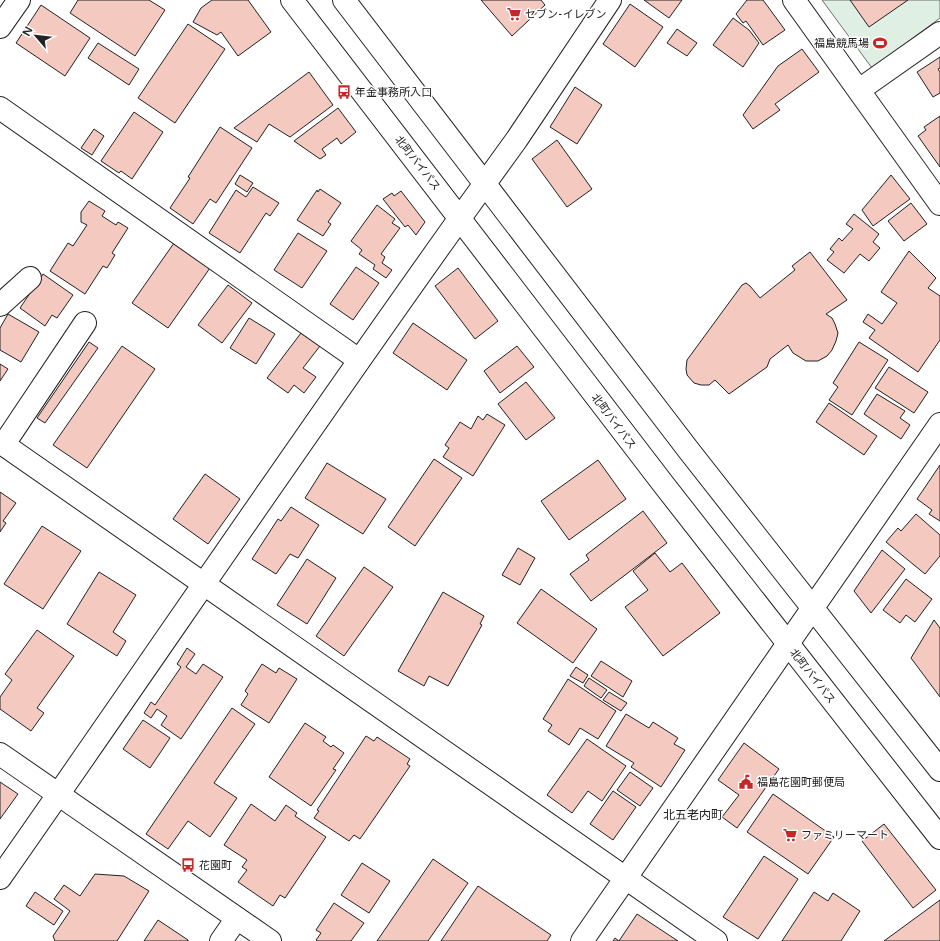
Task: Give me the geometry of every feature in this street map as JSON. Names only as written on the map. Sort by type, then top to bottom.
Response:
[{"type":"main road","points":[[0,28],[19,0]]},
{"type":"main road","name":"北町バイパス","points":[[292,0],[664,486],[940,838]]},
{"type":"main road","points":[[344,0],[485,186],[812,608],[940,770]]},
{"type":"main road","points":[[0,878],[205,585],[359,360],[460,218],[485,186],[610,0]]},
{"type":"main road","points":[[794,0],[940,204]]},
{"type":"main road","points":[[859,90],[940,33]]},
{"type":"main road","points":[[0,108],[359,360]]},
{"type":"main road","points":[[0,305],[30,278]]},
{"type":"main road","points":[[85,323],[2,443],[716,941]]},
{"type":"main road","points":[[582,941],[940,424]]},
{"type":"main road","points":[[0,754],[270,941]]},
{"type":"main road","points":[[221,941],[237,918]]},
{"type":"green space","name":"福島競馬場","points":[[822,0],[940,0],[940,18],[872,68]]},
{"type":"building","points":[[78,0],[149,0],[165,10],[135,56],[70,13]]},
{"type":"building","points":[[212,0],[248,0],[271,32],[238,56],[221,32],[217,35],[193,22],[201,8]]},
{"type":"building","name":"セブン-イレブン","points":[[481,0],[541,0],[545,5],[512,36]]},
{"type":"building","points":[[644,0],[682,0],[669,18]]},
{"type":"building","points":[[747,0],[763,0],[785,30],[763,45],[746,21],[743,23],[736,14]]},
{"type":"building","points":[[850,0],[908,0],[869,27]]},
{"type":"building","points":[[630,4],[663,27],[635,67],[603,44]]},
{"type":"building","points":[[41,5],[90,38],[65,76],[16,43]]},
{"type":"building","points":[[733,18],[749,30],[759,43],[743,67],[713,45]]},
{"type":"building","points":[[188,24],[225,49],[175,123],[138,98]]},
{"type":"building","points":[[677,29],[697,43],[687,56],[667,43]]},
{"type":"building","points":[[98,43],[139,69],[129,85],[88,58]]},
{"type":"building","points":[[802,49],[819,72],[775,104],[780,110],[753,129],[743,115],[778,66]]},
{"type":"building","points":[[940,57],[940,68],[938,69],[940,72],[940,93],[933,97],[917,72]]},
{"type":"building","points":[[309,72],[333,105],[290,137],[269,124],[257,142],[234,128]]},
{"type":"building","points":[[575,87],[602,105],[577,144],[550,127]]},
{"type":"building","points":[[338,108],[356,132],[341,144],[337,138],[322,149],[326,155],[320,159],[294,141]]},
{"type":"building","points":[[134,112],[163,132],[132,179],[121,171],[119,173],[101,161]]},
{"type":"building","points":[[940,116],[940,167],[918,136],[926,130],[924,127]]},
{"type":"building","points":[[220,127],[252,148],[216,203],[210,199],[193,224],[170,208],[190,178],[188,177]]},
{"type":"building","points":[[94,129],[104,136],[92,155],[81,148]]},
{"type":"building","points":[[557,140],[592,189],[567,207],[532,159]]},
{"type":"building","points":[[240,175],[253,183],[247,192],[235,184]]},
{"type":"building","points":[[891,175],[910,199],[873,226],[862,210]]},
{"type":"building","points":[[253,187],[279,203],[270,216],[266,213],[240,253],[209,233],[236,190],[246,197]]},
{"type":"building","points":[[320,189],[341,203],[328,222],[331,224],[323,236],[297,220],[317,190],[318,192]]},
{"type":"building","points":[[401,191],[425,222],[416,235],[408,225],[405,227],[383,199],[392,193],[394,196]]},
{"type":"building","points":[[89,201],[105,211],[102,216],[116,225],[118,222],[128,228],[112,253],[115,255],[107,268],[103,266],[85,294],[50,271],[68,243],[73,246],[87,225],[81,222],[81,212]]},
{"type":"building","points":[[911,203],[927,224],[904,241],[888,221]]},
{"type":"building","points":[[377,205],[395,219],[392,223],[400,228],[381,254],[385,257],[382,263],[392,270],[386,278],[373,269],[375,265],[359,254],[362,250],[351,241]]},
{"type":"building","points":[[854,214],[879,234],[873,242],[880,248],[869,261],[860,254],[844,273],[827,260],[834,252],[830,249],[839,238],[842,241],[853,229],[846,224]]},
{"type":"building","points":[[298,233],[327,251],[302,288],[274,270]]},
{"type":"building","points":[[174,243],[210,268],[168,328],[132,303]]},
{"type":"building","points":[[909,251],[936,278],[928,288],[940,296],[940,340],[918,372],[869,338],[875,330],[863,322],[868,314],[882,324],[897,303],[881,292]]},
{"type":"building","points":[[810,252],[847,300],[826,314],[832,318],[838,333],[832,350],[827,356],[818,361],[806,361],[793,353],[788,345],[770,359],[767,367],[729,394],[715,380],[709,385],[694,383],[687,375],[687,360],[742,285],[746,283],[760,298],[795,270],[792,266]]},
{"type":"building","points":[[356,267],[379,283],[353,320],[330,304]]},
{"type":"building","points":[[458,268],[498,321],[475,339],[435,286]]},
{"type":"building","points":[[43,274],[73,295],[57,318],[52,315],[45,326],[20,308]]},
{"type":"building","points":[[228,285],[252,303],[222,343],[198,325]]},
{"type":"building","points":[[8,314],[39,332],[21,362],[0,350],[0,328]]},
{"type":"building","points":[[249,318],[275,334],[256,364],[230,348]]},
{"type":"building","points":[[413,323],[467,360],[447,390],[393,353]]},
{"type":"building","points":[[301,333],[320,346],[303,368],[316,377],[304,393],[294,385],[288,393],[267,378]]},
{"type":"building","points":[[89,342],[98,348],[45,423],[37,418]]},
{"type":"building","points":[[859,342],[888,360],[852,415],[829,400],[838,387],[833,383]]},
{"type":"building","points":[[122,346],[155,369],[87,468],[53,445]]},
{"type":"building","points":[[517,346],[534,367],[500,393],[484,371]]},
{"type":"building","points":[[0,364],[8,369],[0,381]]},
{"type":"building","points":[[889,367],[928,392],[914,413],[875,388]]},
{"type":"building","points":[[526,382],[555,418],[526,440],[498,404]]},
{"type":"building","points":[[877,394],[905,411],[900,418],[910,425],[901,439],[864,414]]},
{"type":"building","points":[[829,403],[877,436],[864,455],[816,422]]},
{"type":"building","points":[[487,414],[505,425],[473,476],[443,457],[449,448],[445,445],[460,422],[471,429],[478,416],[483,420]]},
{"type":"building","points":[[434,459],[462,478],[415,546],[388,527]]},
{"type":"building","points":[[598,460],[626,499],[569,540],[541,501]]},
{"type":"building","points":[[327,463],[386,499],[363,534],[305,498]]},
{"type":"building","points":[[940,465],[940,521],[929,514],[932,510],[917,499]]},
{"type":"building","points":[[205,474],[240,499],[208,544],[173,519]]},
{"type":"building","points":[[0,492],[16,503],[3,521],[6,523],[0,532]]},
{"type":"building","points":[[291,507],[319,525],[298,558],[290,554],[276,574],[252,559],[278,519],[281,521]]},
{"type":"building","points":[[643,511],[667,543],[591,601],[570,574],[589,560],[586,555]]},
{"type":"building","points":[[916,514],[940,535],[940,556],[925,574],[886,542],[898,528],[901,531]]},
{"type":"building","points":[[42,526],[81,551],[43,609],[4,584]]},
{"type":"building","points":[[518,548],[535,558],[520,585],[502,575]]},
{"type":"building","points":[[882,550],[905,569],[871,613],[854,591]]},
{"type":"building","points":[[655,553],[670,572],[682,563],[720,613],[663,656],[625,607],[648,590],[633,571]]},
{"type":"building","points":[[307,559],[336,578],[307,624],[277,605]]},
{"type":"building","points":[[364,567],[393,587],[344,656],[316,636]]},
{"type":"building","points":[[99,572],[136,595],[113,632],[126,641],[117,656],[67,624]]},
{"type":"building","points":[[906,579],[932,599],[915,622],[906,615],[900,623],[883,610]]},
{"type":"building","points":[[541,589],[597,629],[573,663],[517,623]]},
{"type":"building","points":[[443,592],[484,616],[480,624],[482,625],[448,686],[429,676],[424,686],[398,671]]},
{"type":"building","points":[[934,620],[940,628],[940,697],[911,658]]},
{"type":"building","points":[[37,630],[74,656],[37,708],[44,713],[31,731],[0,709],[0,697],[12,680],[5,674]]},
{"type":"building","points":[[187,648],[195,654],[186,667],[196,674],[203,664],[223,677],[181,739],[161,725],[167,716],[157,709],[151,718],[144,713],[151,702],[155,705],[181,667],[177,664]]},
{"type":"building","points":[[601,661],[632,681],[623,697],[591,676]]},
{"type":"building","points":[[262,664],[276,673],[279,668],[297,679],[269,723],[241,705],[248,694],[245,691]]},
{"type":"building","points":[[576,667],[588,675],[583,683],[570,676]]},
{"type":"building","points":[[589,678],[607,690],[601,698],[584,686]]},
{"type":"building","points":[[568,679],[616,711],[598,739],[580,728],[569,745],[548,731],[552,725],[543,719]]},
{"type":"building","points":[[609,692],[627,703],[621,711],[603,700]]},
{"type":"building","points":[[232,708],[255,724],[214,783],[237,798],[210,837],[188,821],[168,849],[146,834]]},
{"type":"building","points":[[626,714],[649,728],[653,722],[678,738],[674,744],[685,750],[661,787],[631,767],[634,763],[606,746]]},
{"type":"building","points":[[143,720],[170,738],[150,768],[123,749]]},
{"type":"building","points":[[305,723],[326,737],[323,741],[331,747],[333,745],[344,753],[333,769],[336,770],[311,806],[269,777]]},
{"type":"building","points":[[366,736],[374,741],[377,737],[410,759],[407,764],[410,766],[360,839],[354,835],[349,841],[314,818],[319,811],[317,810]]},
{"type":"building","points":[[587,739],[626,766],[602,801],[588,791],[572,813],[547,795]]},
{"type":"building","points":[[744,743],[779,769],[737,828],[722,817],[739,795],[718,780]]},
{"type":"building","points":[[630,772],[653,788],[640,806],[617,790]]},
{"type":"building","points":[[0,782],[18,794],[0,819]]},
{"type":"building","points":[[613,791],[636,807],[613,840],[590,824]]},
{"type":"building","name":"ファミリーマート","points":[[773,794],[834,837],[808,874],[747,832]]},
{"type":"building","points":[[251,804],[275,821],[286,805],[297,813],[295,816],[326,837],[285,898],[280,895],[273,906],[238,882],[247,870],[242,867],[247,860],[224,845]]},
{"type":"building","points":[[884,824],[936,890],[913,908],[862,841]]},
{"type":"building","points":[[764,856],[798,879],[758,939],[723,917]]},
{"type":"building","points":[[433,859],[468,883],[428,941],[377,941]]},
{"type":"building","points":[[362,863],[390,881],[369,913],[341,895]]},
{"type":"building","points":[[95,874],[124,876],[149,891],[117,941],[55,941],[53,936],[70,911],[54,899],[64,885],[80,896]]},
{"type":"building","points":[[478,886],[551,935],[547,941],[441,941]]},
{"type":"building","points":[[35,892],[63,911],[54,925],[26,906]]},
{"type":"building","points":[[814,892],[828,901],[833,893],[860,911],[841,941],[782,941]]},
{"type":"building","points":[[940,900],[940,941],[884,941]]},
{"type":"building","points":[[334,903],[364,923],[351,941],[316,940],[321,933],[316,930]]},
{"type":"building","points":[[637,914],[678,941],[619,941]]},
{"type":"building","points":[[158,920],[188,940],[188,941],[144,941]]},
{"type":"place","name":"セブン-イレブン","points":[[514,14]]},
{"type":"place","name":"福島競馬場","points":[[880,43]]},
{"type":"place","name":"年金事務所入口","points":[[344,92]]},
{"type":"place","name":"福島花園町郵便局","points":[[746,782]]},
{"type":"place","name":"ファミリーマート","points":[[790,835]]},
{"type":"place","name":"花園町","points":[[188,865]]},
{"type":"district","name":"北五老内町","points":[[693,815]]}]
